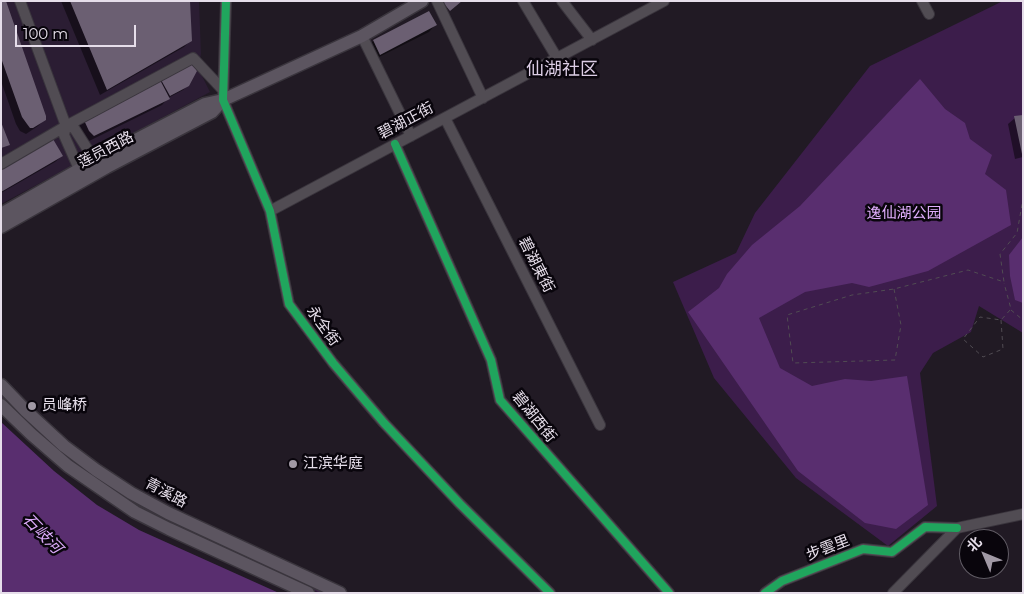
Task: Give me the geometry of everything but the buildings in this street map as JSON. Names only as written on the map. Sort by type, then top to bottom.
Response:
[{"type":"main road","name":"莲员西路","points":[[1,214],[79,169],[205,104],[362,36],[422,1]]},
{"type":"main road","name":"莲员西路","points":[[1,227],[212,112],[223,95]]},
{"type":"main road","name":"青溪路","points":[[1,385],[64,446],[131,493],[168,513],[340,593]]},
{"type":"main road","name":"青溪路","points":[[1,405],[68,466],[135,512],[308,593]]},
{"type":"street","points":[[20,1],[66,126],[64,135],[79,169]]},
{"type":"street","name":"永全街","points":[[226,1],[223,95],[270,211],[289,304],[333,363],[384,422],[460,504],[550,593]]},
{"type":"street","points":[[437,1],[483,98]]},
{"type":"street","points":[[523,1],[557,58]]},
{"type":"street","points":[[562,1],[592,40]]},
{"type":"street","name":"碧湖正街","points":[[270,211],[664,1]]},
{"type":"street","points":[[922,1],[929,14]]},
{"type":"street","points":[[362,36],[411,136]]},
{"type":"street","points":[[1,164],[66,126],[193,58],[223,95]]},
{"type":"street","name":"碧湖東街","points":[[445,118],[600,425]]},
{"type":"street","points":[[66,126],[74,128],[95,161]]},
{"type":"street","name":"碧湖西街","points":[[395,144],[491,360],[500,400],[669,593]]},
{"type":"street","name":"步雲里","points":[[765,593],[782,581],[863,549],[892,552],[925,527],[957,528],[1023,514]]},
{"type":"street","points":[[893,593],[957,528]]},
{"type":"path","points":[[1023,199],[1017,234],[1000,254],[1011,310],[1023,320]]},
{"type":"path","points":[[894,289],[901,326],[895,360],[793,363],[786,314],[852,295],[894,289],[968,270],[1004,282]]},
{"type":"path","points":[[1001,320],[980,318],[963,339],[983,357],[1003,349],[1001,320],[1011,310]]},
{"type":"shaded area","points":[[1,1],[199,1],[201,54],[198,68],[210,92],[1,204]]},
{"type":"green space","name":"逸仙湖公园","points":[[1003,1],[1023,1],[1023,333],[979,306],[971,332],[933,353],[920,373],[937,506],[888,546],[796,478],[714,378],[673,282],[736,253],[755,213],[870,66]]},
{"type":"green space","points":[[1,392],[177,523],[176,528],[110,493],[26,425],[1,399]]},
{"type":"green space","points":[[185,528],[329,593],[320,593],[184,530]]},
{"type":"water","points":[[920,79],[945,109],[965,123],[970,139],[992,155],[985,174],[1006,190],[1011,225],[928,271],[869,287],[852,283],[805,292],[759,318],[780,368],[812,386],[845,379],[871,381],[907,376],[928,505],[896,529],[865,523],[798,471],[688,312],[719,288],[727,274],[752,245],[800,206]]},
{"type":"water","points":[[1023,237],[1023,303],[1015,300],[1010,276],[1009,255]]},
{"type":"water","name":"石岐河","points":[[1,422],[54,471],[97,505],[139,530],[279,593],[1,593]]},
{"type":"cycle path","points":[[226,1],[223,100],[270,211],[289,304],[333,363],[384,423],[460,504],[550,593]]},
{"type":"cycle path","points":[[395,144],[491,360],[500,400],[669,593]]},
{"type":"cycle path","points":[[765,593],[782,581],[863,549],[892,552],[925,527],[957,528]]},
{"type":"place","name":"员峰桥","points":[[32,406]]},
{"type":"place","name":"江滨华庭","points":[[293,464]]},
{"type":"district","name":"仙湖社区","points":[[562,70]]}]
